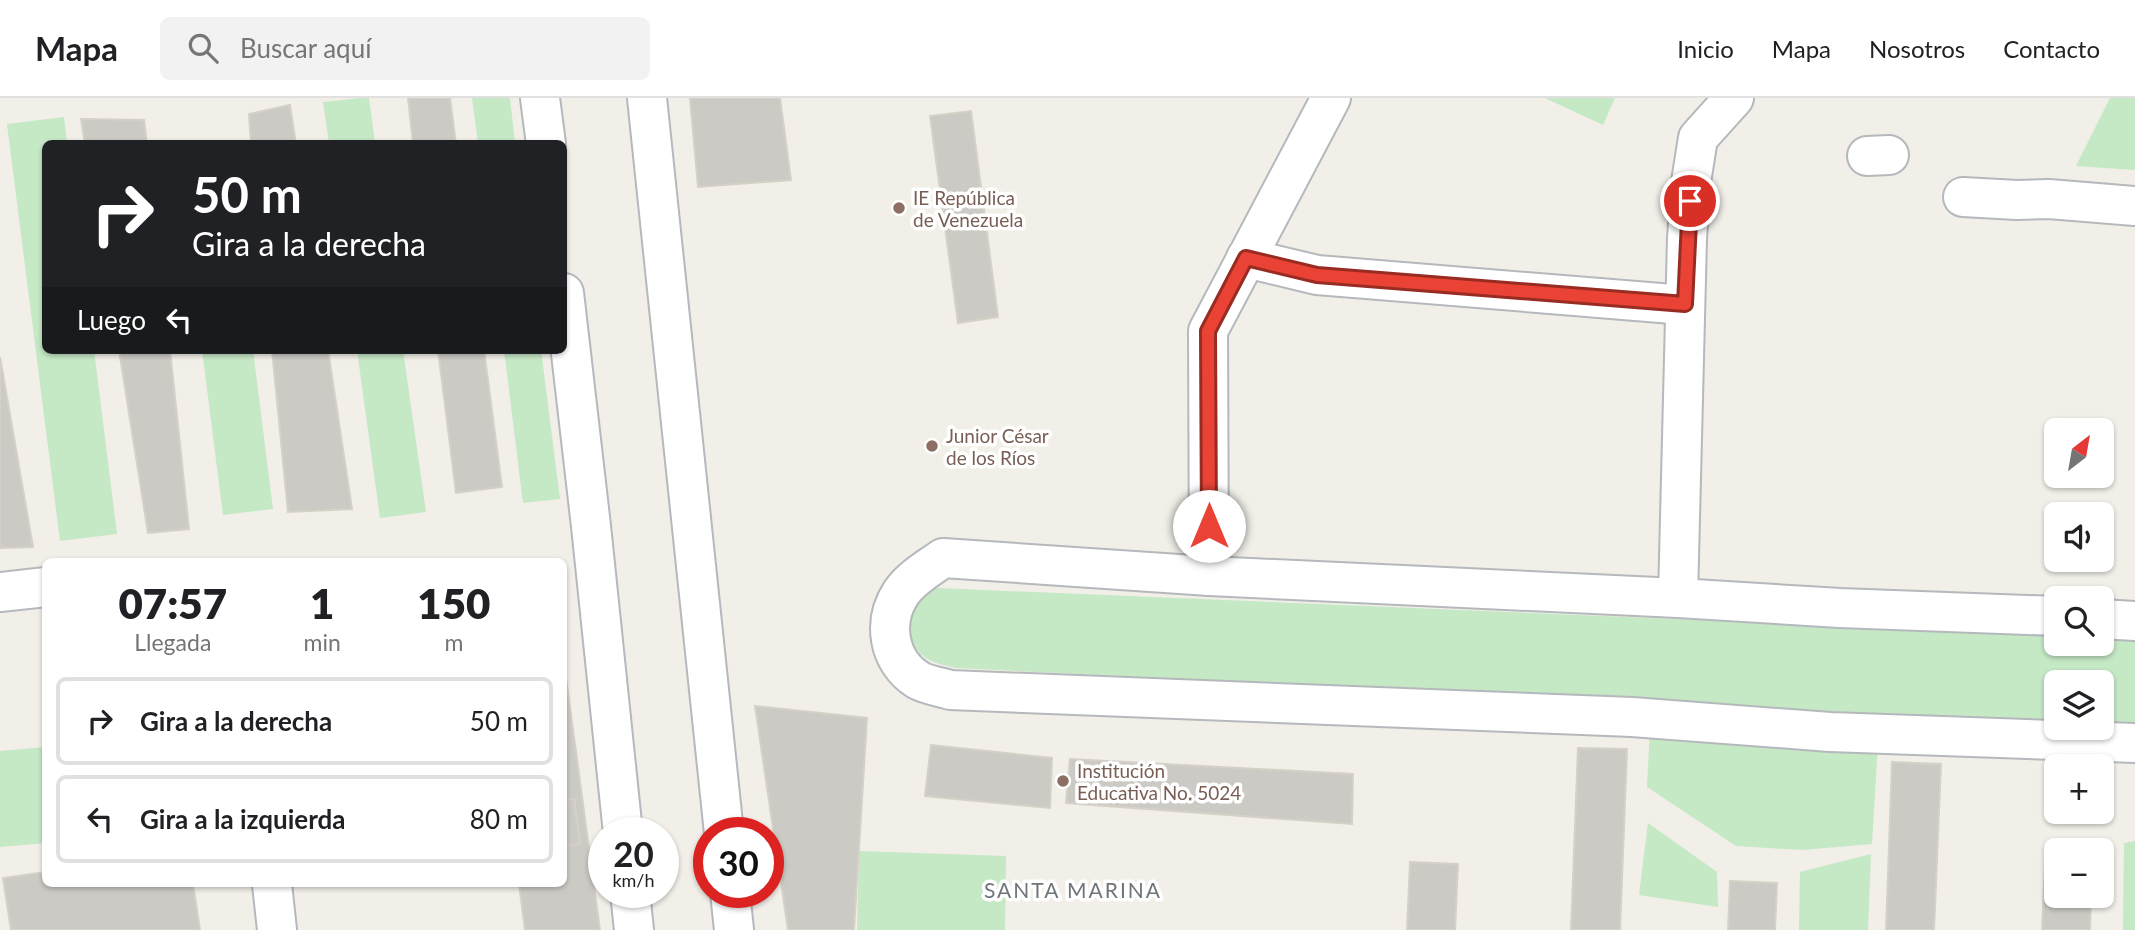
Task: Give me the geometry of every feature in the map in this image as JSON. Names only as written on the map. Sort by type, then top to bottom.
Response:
[{"type":"street","points":[[540,98],[545,140]]},
{"type":"street","points":[[648,98],[722,817]]},
{"type":"street","points":[[1209,576],[1208,331],[1331,98]]},
{"type":"street","points":[[1678,598],[1687,238],[1691,182],[1698,138],[1734,98]]},
{"type":"street","points":[[1963,197],[2049,199],[2135,206]]},
{"type":"street","points":[[1246,258],[1317,275],[1685,304]]},
{"type":"street","points":[[567,319],[621,817]]},
{"type":"street","points":[[2044,616],[1840,608],[1209,576],[943,558],[917,576],[902,591],[892,610],[889,638],[898,661],[919,681],[950,690],[1632,717],[1830,732],[2135,743]]},
{"type":"street","points":[[0,592],[42,587]]},
{"type":"street","points":[[2114,620],[2135,621]]},
{"type":"street","points":[[272,887],[277,930]]},
{"type":"street","points":[[632,908],[634,930]]},
{"type":"street","points":[[732,908],[734,930]]},
{"type":"green space","points":[[369,98],[375,140],[329,140],[323,102]]},
{"type":"green space","points":[[472,98],[510,98],[515,140],[478,140]]},
{"type":"green space","points":[[1545,98],[1615,98],[1603,125]]},
{"type":"green space","points":[[2110,98],[2135,98],[2135,170],[2076,166]]},
{"type":"green space","points":[[64,117],[67,140],[42,140],[42,354],[94,354],[117,534],[60,541],[7,124]]},
{"type":"green space","points":[[203,354],[254,354],[273,509],[223,515]]},
{"type":"green space","points":[[358,354],[404,354],[426,512],[380,518]]},
{"type":"green space","points":[[504,354],[542,354],[560,499],[523,503]]},
{"type":"green space","points":[[937,588],[2044,634],[2044,656],[2114,656],[2114,638],[2135,639],[2135,727],[2114,726],[2114,670],[2044,670],[2044,722],[956,668],[925,657],[909,635],[912,608]]},
{"type":"green space","points":[[1650,729],[1878,743],[1872,844],[1802,850],[1736,846],[1647,787]]},
{"type":"green space","points":[[42,747],[42,843],[0,847],[0,751]]},
{"type":"green space","points":[[1648,823],[1717,872],[1718,907],[1639,895]]},
{"type":"green space","points":[[2135,841],[2135,930],[2123,930],[2124,843]]},
{"type":"green space","points":[[859,851],[1006,856],[1005,930],[857,930]]},
{"type":"green space","points":[[1871,854],[1868,930],[1799,930],[1800,872]]},
{"type":"building","points":[[408,98],[450,98],[455,140],[413,140]]},
{"type":"building","points":[[690,98],[780,98],[791,180],[698,187]]},
{"type":"building","points":[[290,105],[295,140],[251,140],[249,114]]},
{"type":"building","points":[[971,111],[998,317],[958,323],[930,116]]},
{"type":"building","points":[[81,119],[144,120],[146,140],[84,140]]},
{"type":"building","points":[[120,354],[170,354],[189,529],[148,533]]},
{"type":"building","points":[[272,354],[329,354],[352,509],[288,512]]},
{"type":"building","points":[[439,354],[485,354],[502,487],[456,493]]},
{"type":"building","points":[[0,357],[33,547],[0,548]]},
{"type":"building","points":[[567,685],[588,841],[588,908],[597,908],[600,930],[525,930],[519,887],[567,887],[567,846],[580,844],[574,799],[567,800]]},
{"type":"building","points":[[755,706],[867,718],[854,930],[788,930],[784,903],[784,817],[771,817]]},
{"type":"building","points":[[931,745],[1052,758],[1050,808],[925,796]]},
{"type":"building","points":[[1578,748],[1627,749],[1620,930],[1571,930]]},
{"type":"building","points":[[1070,759],[1353,774],[1352,824],[1066,803]]},
{"type":"building","points":[[1892,762],[1941,764],[1934,930],[1886,930]]},
{"type":"building","points":[[574,799],[580,844],[567,846],[567,800]]},
{"type":"building","points":[[1410,862],[1458,864],[1455,930],[1407,930]]},
{"type":"building","points":[[42,873],[42,887],[193,887],[200,930],[11,930],[3,878]]},
{"type":"building","points":[[1730,881],[1777,883],[1775,930],[1728,930]]},
{"type":"building","points":[[2044,885],[2044,908],[2091,908],[2090,930],[2042,930]]},
{"type":"place","name":"IE República de Venezuela","points":[[899,208]]},
{"type":"place","name":"Junior César de los Ríos","points":[[932,446]]},
{"type":"place","name":"Institución Educativa No. 5024","points":[[1063,781]]},
{"type":"district","name":"SANTA MARINA","points":[[1073,889]]},
{"type":"route","points":[[1209,526],[1208,331],[1246,258],[1317,275],[1685,304],[1690,201]]}]
